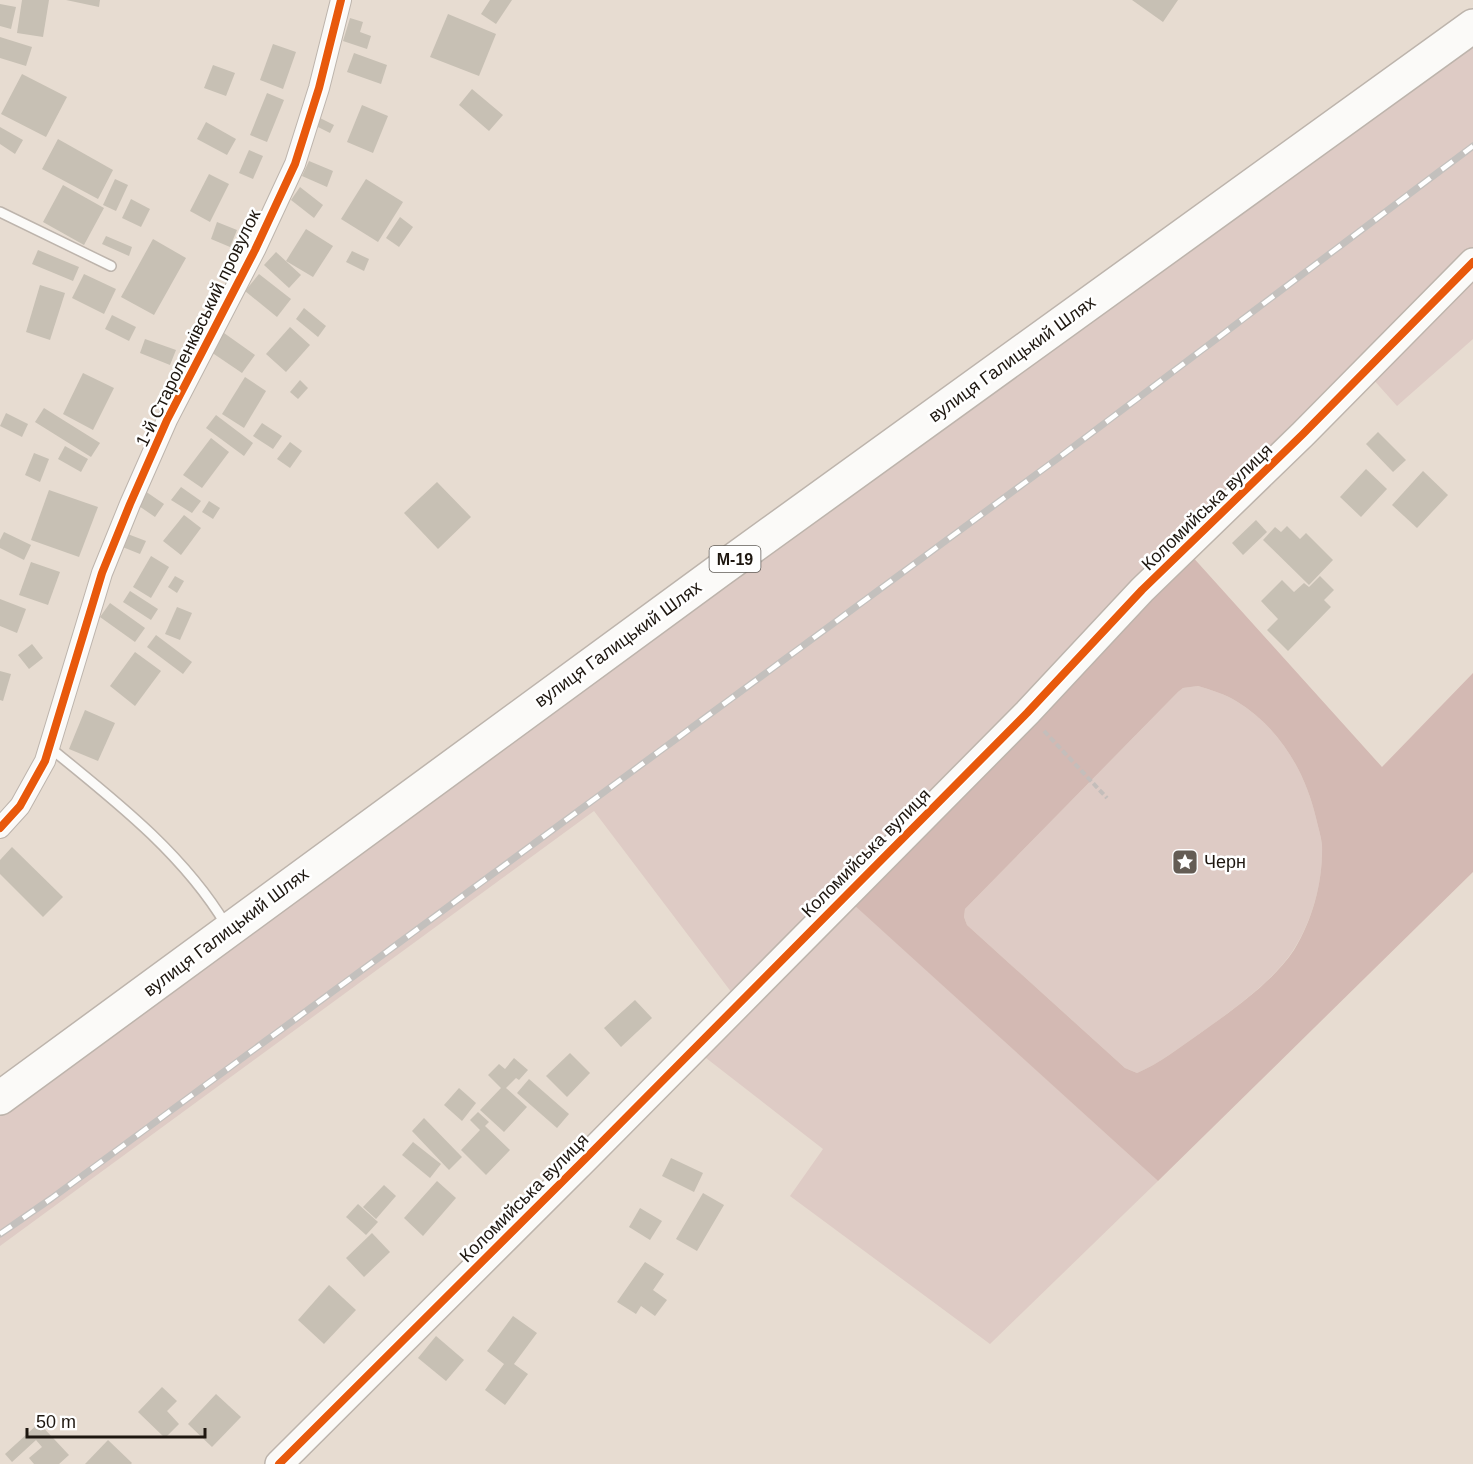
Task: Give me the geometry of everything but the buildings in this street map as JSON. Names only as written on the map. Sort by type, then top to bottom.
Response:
[{"type":"highway","name":"вулиця Галицький Шлях","points":[[0,1098],[376,820],[1473,27]]},
{"type":"street","name":"1-й Староленківський провулок","points":[[0,828],[20,806],[45,761],[102,573],[130,504],[167,420],[250,260],[296,164],[320,88],[341,0]]},
{"type":"street","name":"Коломийська вулиця","points":[[279,1464],[1027,713],[1142,590],[1303,434],[1473,262]]},
{"type":"lane","points":[[0,212],[111,266]]},
{"type":"lane","points":[[49,747],[110,796],[173,857],[215,907],[230,930]]},
{"type":"path","points":[[1027,713],[1107,798]]},
{"type":"shaded area","points":[[1473,18],[1473,339],[1397,406],[1372,378],[1190,554],[854,904],[1158,1181],[990,1344],[790,1196],[823,1149],[688,1044],[735,997],[594,811],[0,1246],[0,1086]]},
{"type":"shaded area","points":[[1190,554],[1382,767],[1473,673],[1473,872],[1158,1181],[853,904]],"holes":[[[1198,686],[1236,701],[1265,724],[1288,752],[1305,784],[1322,842],[1319,886],[1307,926],[1294,950],[1275,974],[1211,1025],[1161,1060],[1137,1073],[1125,1068],[967,925],[964,917],[965,909],[1178,692],[1183,688]]]},
{"type":"shaded area","points":[[1198,686],[1227,696],[1251,712],[1265,724],[1288,752],[1305,784],[1320,835],[1322,859],[1319,886],[1301,937],[1275,973],[1224,1016],[1154,1065],[1137,1073],[1125,1068],[967,925],[964,917],[965,909],[1178,692],[1183,688]]},
{"type":"railway","points":[[0,1234],[1061,456],[1473,146]]},
{"type":"cycle path","points":[[0,828],[20,806],[45,761],[102,573],[130,504],[167,420],[255,250],[295,164],[319,88],[341,0]]},
{"type":"cycle path","points":[[279,1464],[1027,713],[1142,590],[1303,434],[1473,262]]},
{"type":"place","name":"Черн","points":[[1185,862]]}]
